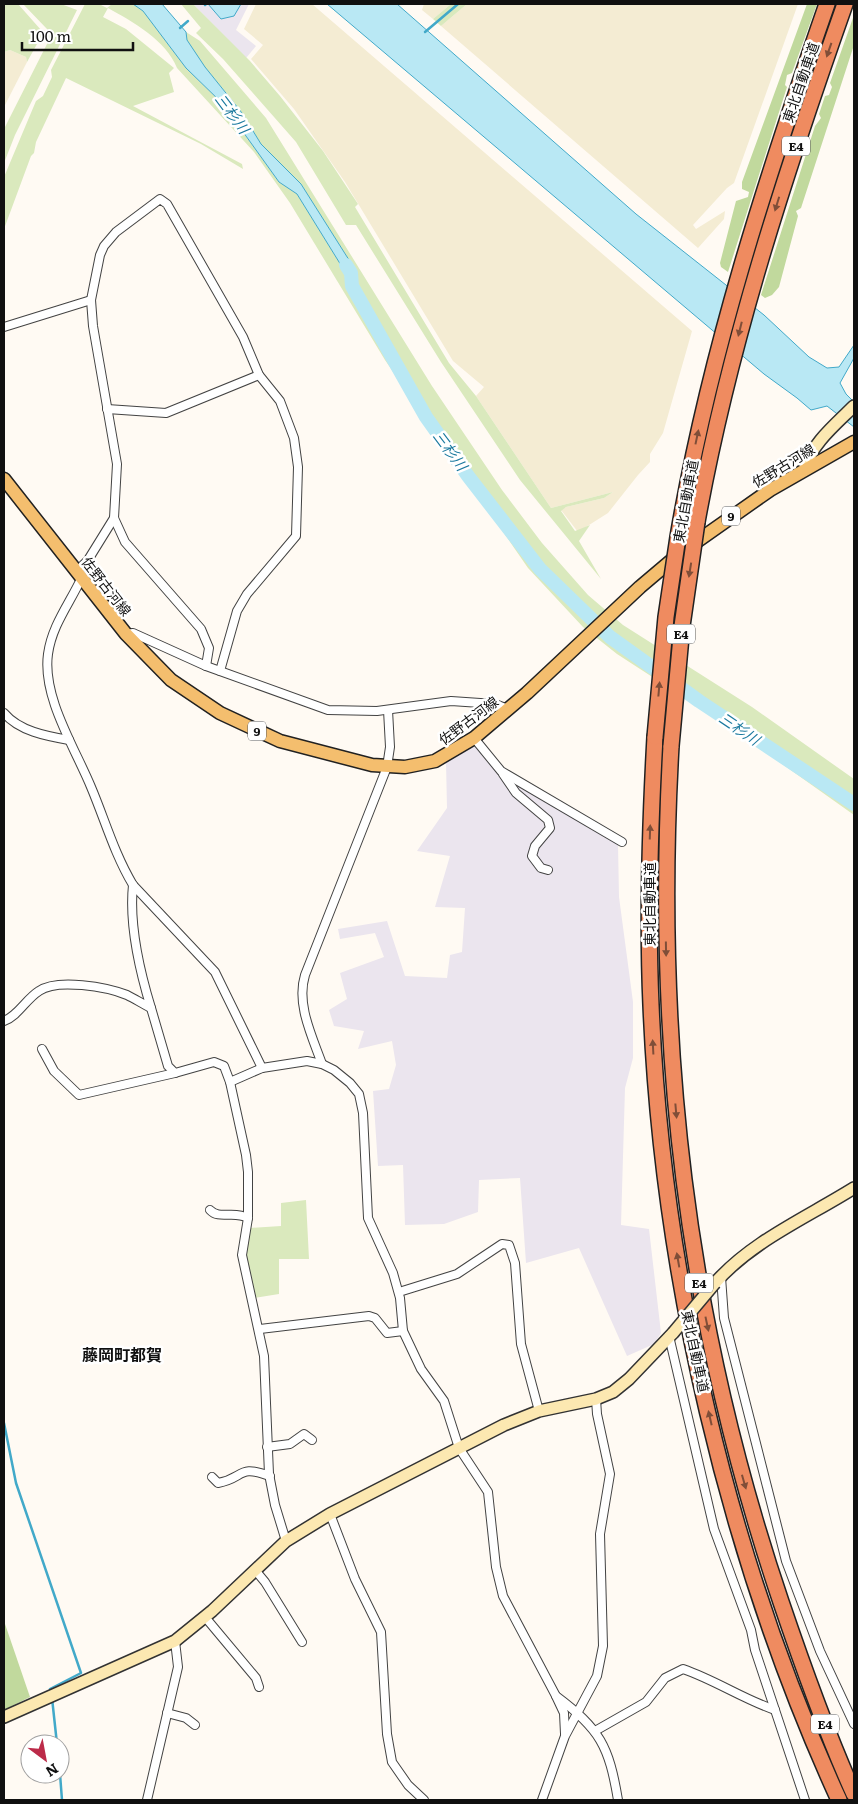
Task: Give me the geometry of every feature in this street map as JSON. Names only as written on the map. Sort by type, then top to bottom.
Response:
[{"type":"highway","name":"東北自動車道","points":[[827,4],[764,188],[737,278],[715,357],[687,484],[666,618],[655,737],[649,854],[649,944],[654,1067],[661,1136],[686,1307],[719,1457],[782,1658],[839,1800]]},
{"type":"highway","name":"東北自動車道","points":[[845,4],[780,192],[751,289],[730,369],[697,522],[682,626],[671,746],[666,864],[666,944],[671,1064],[682,1176],[700,1292],[729,1423],[761,1542],[798,1653],[854,1794]]},
{"type":"highway","points":[[741,1532],[745,1574],[771,1653],[830,1800]]},
{"type":"highway","points":[[798,1653],[827,1708],[854,1769]]},
{"type":"main road","name":"佐野古河線","points":[[4,479],[126,634],[171,680],[203,703],[233,720],[280,740],[354,761],[387,768],[414,766],[435,761],[474,738],[659,571],[705,534],[805,469],[854,442]]},
{"type":"street","points":[[206,666],[209,648],[201,629],[125,542],[114,518],[117,464],[93,326],[91,300],[100,256],[104,246],[116,232],[157,200],[162,199],[168,204],[201,260],[242,337],[259,374],[280,401],[294,438],[298,467],[298,526],[296,536],[247,594],[237,611],[220,671]]},
{"type":"street","points":[[4,327],[91,300]]},
{"type":"street","points":[[107,409],[166,413],[259,374]]},
{"type":"street","points":[[805,469],[808,458],[853,408]]},
{"type":"street","points":[[114,518],[79,574],[52,635],[48,656],[49,681],[69,740],[92,788],[113,849],[133,885],[215,972],[262,1068]]},
{"type":"street","points":[[126,634],[133,633],[206,666],[328,710],[364,712],[451,701],[495,704],[508,709]]},
{"type":"street","points":[[322,1064],[304,1009],[302,983],[387,768],[390,747],[388,710]]},
{"type":"street","points":[[4,713],[12,723],[51,737],[69,740]]},
{"type":"street","points":[[474,738],[516,793],[548,820],[550,828],[535,846],[532,856],[541,868],[548,870]]},
{"type":"street","points":[[501,771],[622,842]]},
{"type":"street","points":[[133,885],[131,898],[142,977],[168,1066],[175,1073]]},
{"type":"street","points":[[4,1021],[11,1018],[41,989],[51,985],[82,985],[126,995],[151,1008]]},
{"type":"street","points":[[42,1049],[54,1071],[78,1095],[214,1062],[224,1066],[230,1082],[246,1155],[248,1218],[242,1255],[254,1318],[260,1329],[264,1356],[267,1447],[270,1476],[286,1541]]},
{"type":"street","points":[[230,1082],[262,1068],[307,1061],[322,1064],[350,1082],[362,1100],[368,1218],[393,1273],[398,1292],[403,1331],[421,1369],[444,1401],[459,1448],[488,1492],[496,1567],[503,1596],[564,1713],[565,1736]]},
{"type":"street","points":[[4,1718],[175,1641],[205,1617],[286,1541],[330,1514],[504,1425],[539,1411],[596,1399],[622,1386],[718,1280],[753,1247],[854,1188]]},
{"type":"street","points":[[210,1210],[219,1215],[239,1213],[248,1218]]},
{"type":"street","points":[[398,1292],[457,1274],[502,1244],[509,1245],[516,1263],[521,1344],[539,1411]]},
{"type":"street","points":[[718,1280],[724,1318],[786,1561],[820,1651],[854,1724]]},
{"type":"street","points":[[260,1329],[368,1316],[375,1318],[387,1333],[403,1331]]},
{"type":"street","points":[[671,1334],[714,1529],[751,1630],[755,1650],[805,1800]]},
{"type":"street","points":[[542,1800],[565,1736],[597,1676],[603,1646],[600,1534],[610,1474],[597,1414],[596,1399]]},
{"type":"street","points":[[267,1447],[290,1444],[304,1434],[312,1440]]},
{"type":"street","points":[[212,1477],[218,1483],[242,1472],[253,1470],[270,1476]]},
{"type":"street","points":[[330,1514],[355,1579],[381,1632],[387,1734],[392,1762],[408,1784],[424,1800]]},
{"type":"street","points":[[255,1570],[266,1582],[302,1642]]},
{"type":"street","points":[[205,1617],[256,1678],[259,1687]]},
{"type":"street","points":[[146,1800],[178,1667],[175,1641]]},
{"type":"street","points":[[595,1730],[646,1702],[665,1678],[683,1669],[718,1682],[753,1702],[775,1710]]},
{"type":"street","points":[[556,1696],[577,1712],[595,1730],[612,1765],[618,1800]]},
{"type":"street","points":[[167,1713],[186,1718],[195,1725]]},
{"type":"shaded area","points":[[193,4],[249,4],[236,30],[256,46],[246,58]]},
{"type":"shaded area","points":[[256,4],[312,4],[692,331],[663,433],[650,454],[650,462],[608,513],[578,532],[561,510],[566,507],[604,498],[613,492],[551,508],[476,396],[484,387],[453,361],[345,182],[294,109],[251,59],[263,45],[244,29]]},
{"type":"shaded area","points":[[424,4],[451,4],[433,19],[422,10]]},
{"type":"shaded area","points":[[467,4],[798,4],[734,183],[727,188],[693,225],[696,229],[725,211],[724,219],[698,248],[441,26]]},
{"type":"shaded area","points":[[10,50],[26,57],[27,62],[4,107],[4,52]]},
{"type":"shaded area","points":[[470,747],[476,747],[499,774],[618,844],[619,897],[633,1002],[633,1058],[625,1088],[621,1225],[649,1229],[661,1333],[654,1344],[627,1356],[579,1248],[526,1263],[520,1178],[479,1180],[478,1212],[444,1224],[405,1225],[403,1165],[378,1166],[373,1091],[389,1089],[396,1065],[392,1041],[358,1049],[364,1031],[334,1026],[329,1010],[347,999],[340,973],[384,957],[375,933],[340,939],[338,929],[387,921],[405,976],[447,978],[450,955],[462,952],[465,908],[435,907],[450,856],[417,851],[447,808],[446,762]]},
{"type":"green space","points":[[4,4],[18,4],[41,30],[42,35],[27,62],[26,57],[10,50],[4,52]]},
{"type":"green space","points":[[23,4],[61,4],[77,10],[15,135],[4,163],[4,129],[49,40],[47,29]]},
{"type":"green space","points":[[85,4],[99,4],[107,8],[112,4],[133,4],[143,11],[186,68],[223,104],[279,182],[297,194],[352,283],[356,271],[301,184],[261,144],[242,113],[205,67],[187,40],[186,32],[200,41],[266,118],[432,386],[502,490],[542,543],[588,595],[623,625],[752,707],[854,779],[854,815],[740,734],[617,654],[583,627],[528,568],[385,360],[290,203],[254,152],[177,68],[172,58],[157,40],[108,8],[103,17],[126,29],[174,68],[169,73],[174,92],[133,106],[242,164],[243,169],[201,144],[66,78],[36,142],[34,153],[31,156],[4,229],[4,177],[36,101],[43,96],[52,77],[51,70]]},
{"type":"green space","points":[[181,4],[193,4],[250,61],[323,151],[358,204],[355,207],[449,363],[476,396],[551,508],[613,492],[604,498],[566,507],[561,511],[575,531],[590,525],[579,541],[601,579],[520,480],[441,362],[356,225],[346,225],[296,142],[223,59],[196,33],[201,28]]},
{"type":"green space","points":[[451,4],[467,4],[441,26],[433,19]]},
{"type":"green space","points":[[807,4],[817,4],[792,73],[787,75],[785,85],[787,87],[728,272],[721,267],[720,263],[736,201],[748,197],[749,192],[742,189],[742,182]]},
{"type":"green space","points":[[854,15],[854,45],[801,208],[796,211],[798,216],[779,287],[772,295],[765,298],[761,295],[815,126],[821,118],[819,114],[825,96],[829,95],[832,87],[830,83]]},
{"type":"green space","points":[[306,1200],[309,1259],[279,1259],[279,1294],[254,1298],[246,1257],[250,1228],[281,1226],[281,1203]]},
{"type":"green space","points":[[4,1621],[30,1697],[4,1710]]},
{"type":"water","points":[[133,4],[162,4],[186,32],[187,40],[205,67],[242,113],[261,144],[301,184],[356,271],[356,285],[352,283],[297,194],[279,182],[223,104],[186,68],[143,11]]},
{"type":"water","points":[[208,4],[241,4],[234,16],[221,19]]},
{"type":"water","points":[[327,4],[397,4],[636,214],[764,315],[809,357],[827,368],[839,367],[854,345],[854,358],[840,383],[846,394],[854,402],[854,427],[827,406],[811,410],[764,374]]},
{"type":"waterway","points":[[425,32],[458,4]]},
{"type":"waterway","points":[[180,28],[188,21]]},
{"type":"waterway","name":"三杉川","points":[[346,265],[351,273],[352,286],[426,417],[468,476],[540,569],[610,637],[699,701],[854,804]]},
{"type":"waterway","points":[[4,1423],[16,1483],[81,1673],[50,1689],[51,1693]]},
{"type":"waterway","points":[[52,1698],[56,1734]]},
{"type":"waterway","points":[[61,1784],[62,1800]]},
{"type":"district","name":"藤岡町都賀","points":[[122,1354]]}]
